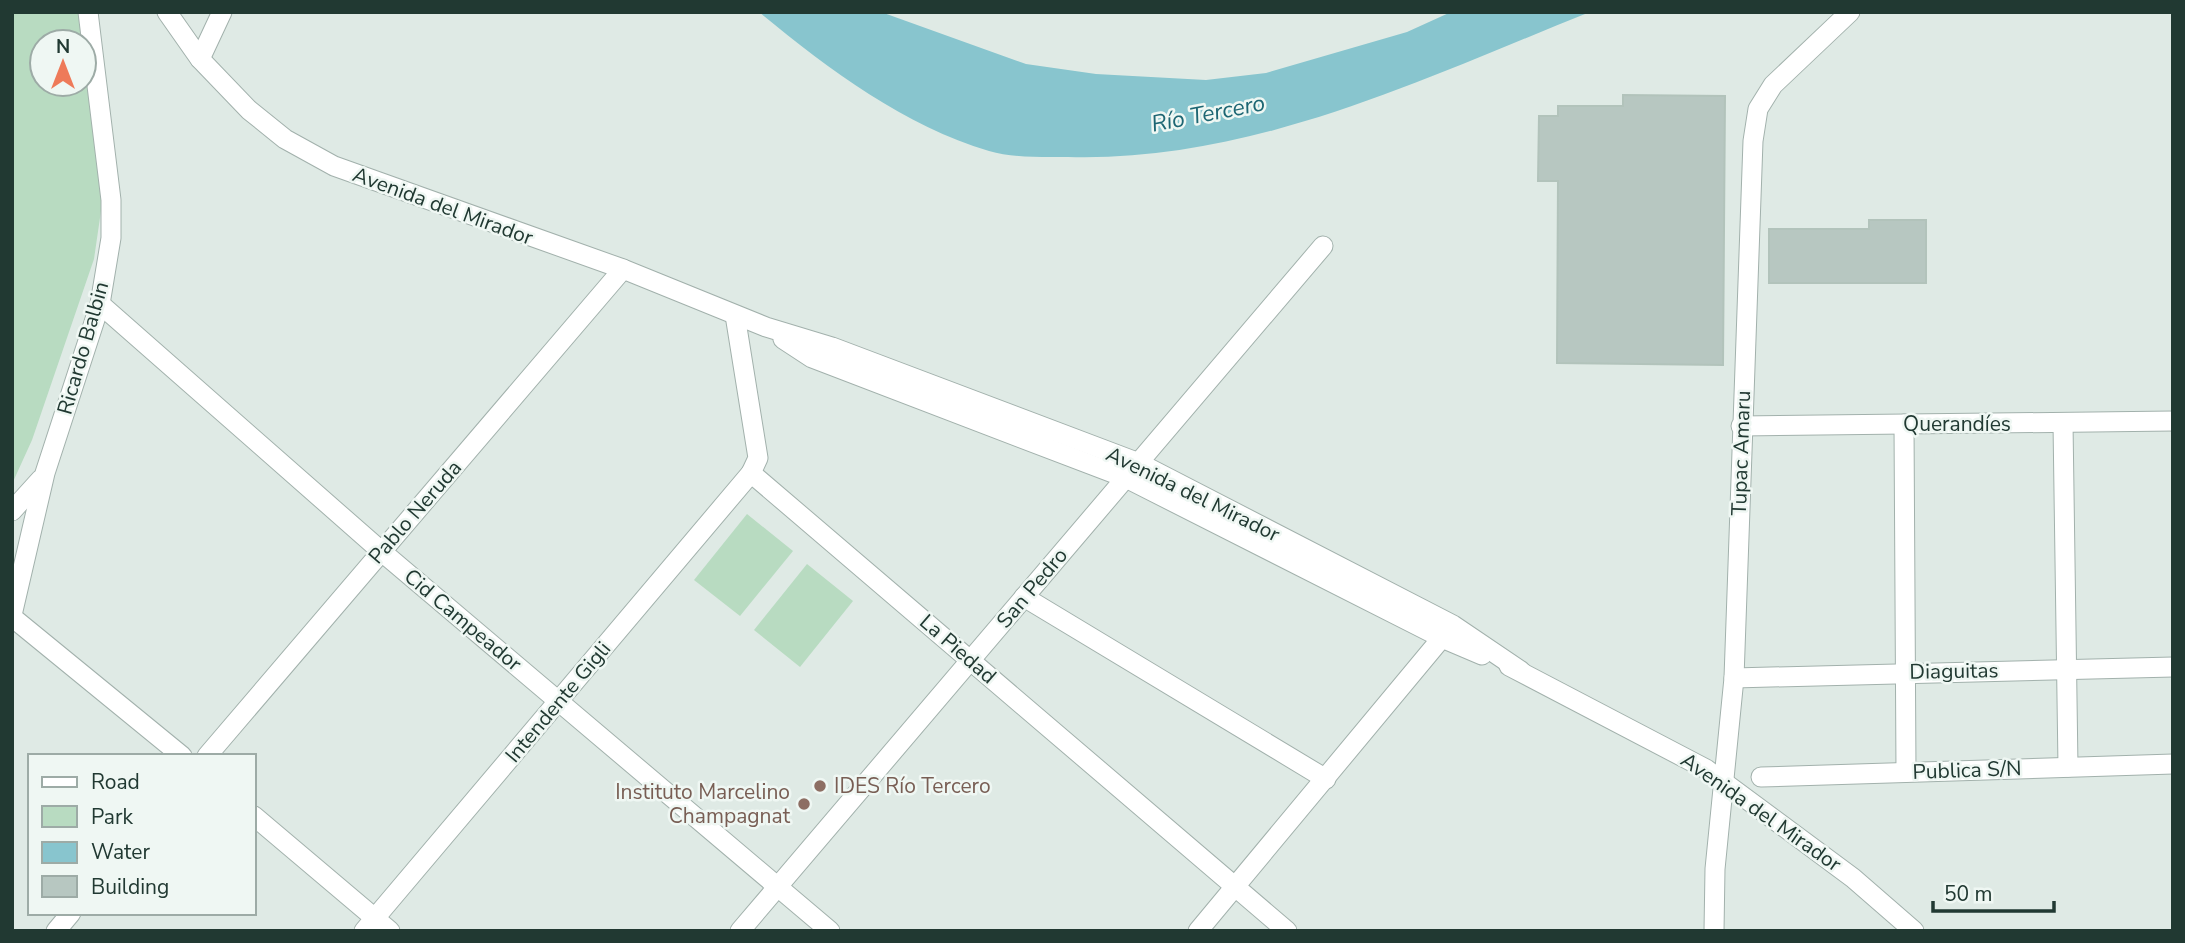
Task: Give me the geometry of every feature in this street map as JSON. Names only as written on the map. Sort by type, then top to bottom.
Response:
[{"type":"street","name":"Ricardo Balbin","points":[[12,616],[45,473],[100,304],[112,220],[88,12]]},
{"type":"street","name":"Avenida del Mirador","points":[[167,12],[200,59],[249,110],[285,139],[334,166],[623,269],[766,327],[812,358],[1132,470],[1447,631],[1685,757],[1853,878],[1914,931]]},
{"type":"street","points":[[200,59],[222,12]]},
{"type":"street","name":"Tupac Amaru","points":[[1714,931],[1715,869],[1734,678],[1753,141],[1758,109],[1773,85],[1850,12]]},
{"type":"street","name":"San Pedro","points":[[740,931],[1323,246]]},
{"type":"street","name":"Pablo Neruda","points":[[209,754],[623,269]]},
{"type":"street","name":"Cid Campeador","points":[[100,304],[381,551],[830,931]]},
{"type":"street","points":[[735,315],[758,458],[751,473]]},
{"type":"street","name":"Querandíes","points":[[1741,426],[2173,421]]},
{"type":"street","points":[[2063,423],[2068,767]]},
{"type":"street","points":[[1904,425],[1906,772]]},
{"type":"street","name":"Ricardo Balbin","points":[[12,511],[45,473]]},
{"type":"street","name":"La Piedad","points":[[751,473],[1287,931]]},
{"type":"street","name":"Intendente Gigli","points":[[369,924],[751,473]]},
{"type":"street","points":[[12,522],[29,547]]},
{"type":"street","points":[[1024,597],[1326,779]]},
{"type":"street","points":[[12,616],[180,754]]},
{"type":"street","points":[[1198,931],[1447,631]]},
{"type":"street","name":"Diaguitas","points":[[1734,678],[1906,671],[2173,667]]},
{"type":"street","name":"Publica S/N","points":[[1761,777],[2173,765]]},
{"type":"street","points":[[256,818],[369,924],[390,931]]},
{"type":"street","points":[[56,931],[69,915]]},
{"type":"green space","points":[[12,12],[81,12],[82,28],[28,28],[28,98],[90,98],[102,204],[94,259],[32,440],[12,484]]},
{"type":"green space","points":[[747,514],[793,551],[740,616],[694,580]]},
{"type":"green space","points":[[807,564],[853,601],[800,667],[754,630]]},
{"type":"water","name":"Río Tercero","points":[[759,12],[881,12],[1026,64],[1096,74],[1206,80],[1266,73],[1407,32],[1451,12],[1590,12],[1400,89],[1271,131],[1204,146],[1137,155],[1048,157],[989,151],[927,127],[839,74]]},
{"type":"building","points":[[1623,95],[1725,96],[1723,365],[1557,363],[1558,181],[1538,181],[1539,116],[1558,116],[1558,106],[1623,106]]},
{"type":"building","points":[[1869,220],[1926,220],[1926,283],[1769,283],[1769,229],[1869,229]]},
{"type":"place","name":"IDES Río Tercero","points":[[820,786]]},
{"type":"place","name":"Instituto Marcelino Champagnat","points":[[804,804]]}]
